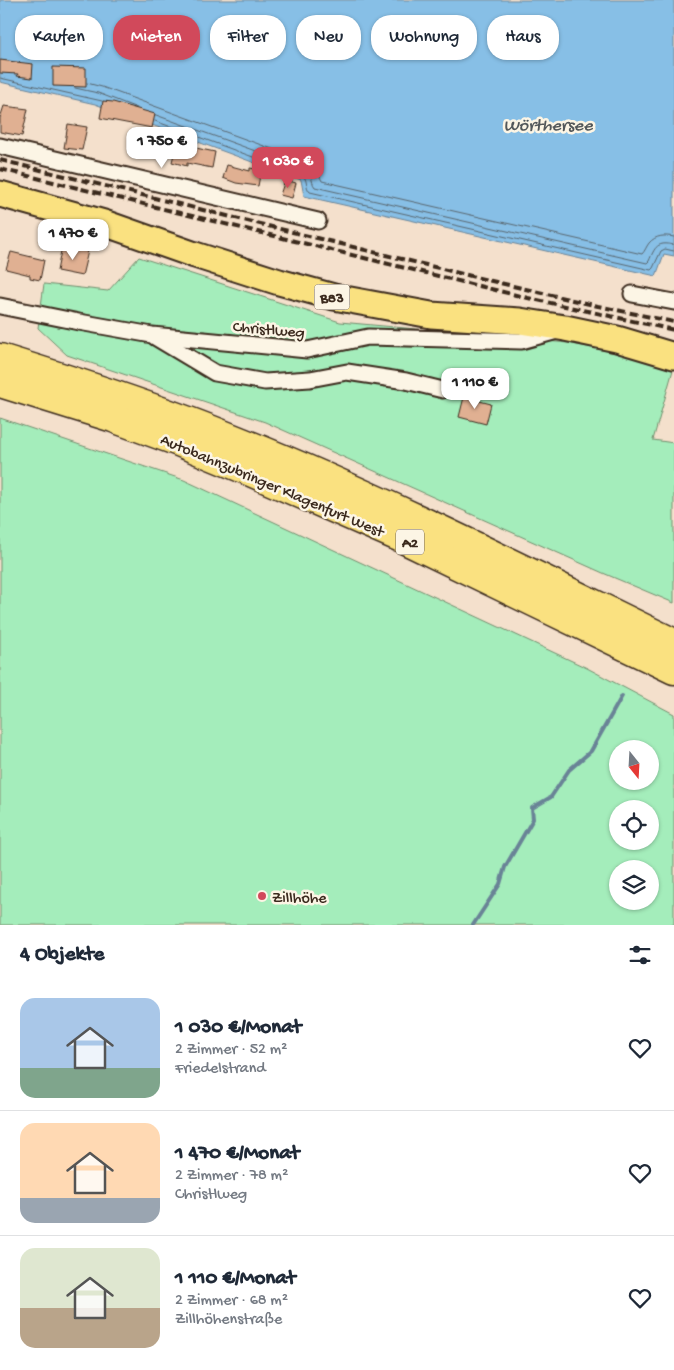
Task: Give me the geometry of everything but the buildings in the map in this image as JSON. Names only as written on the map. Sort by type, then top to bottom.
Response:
[{"type":"highway","name":"Autobahnzubringer Klagenfurt West","points":[[0,358],[171,414],[233,438],[460,538],[674,643]]},
{"type":"highway","name":"Autobahnzubringer Klagenfurt West","points":[[0,383],[113,418],[176,441],[246,470],[401,538],[674,670]]},
{"type":"highway","points":[[519,567],[572,579],[674,622]]},
{"type":"highway","points":[[572,620],[623,660],[674,688]]},
{"type":"main road","name":"B83","points":[[0,194],[104,223],[195,255],[279,282],[334,297],[431,315],[520,321],[566,328],[618,339],[674,356]]},
{"type":"street","points":[[0,146],[318,221]]},
{"type":"street","points":[[632,294],[674,302]]},
{"type":"street","name":"Christlweg","points":[[0,306],[152,335],[307,350],[368,337],[521,342],[566,328]]},
{"type":"street","points":[[152,335],[216,373],[264,382],[310,379],[347,372],[406,381],[443,390]]},
{"type":"green space","points":[[139,257],[340,322],[568,343],[622,354],[673,370],[653,440],[674,443],[674,603],[265,422],[67,355],[38,328],[44,284],[108,291]]},
{"type":"green space","points":[[0,418],[184,480],[587,668],[674,714],[674,925],[0,925]]},
{"type":"water","name":"Wörthersee","points":[[0,0],[674,0],[674,256],[664,254],[656,276],[304,196],[301,180],[95,104],[0,82]]},
{"type":"waterway","points":[[473,925],[500,884],[505,867],[533,819],[532,808],[551,797],[569,770],[591,751],[622,696]]},
{"type":"railway","points":[[0,160],[479,278],[674,322]]},
{"type":"railway","points":[[0,169],[528,298],[674,330]]},
{"type":"place","name":"Zillhöhe","points":[[262,896]]}]
